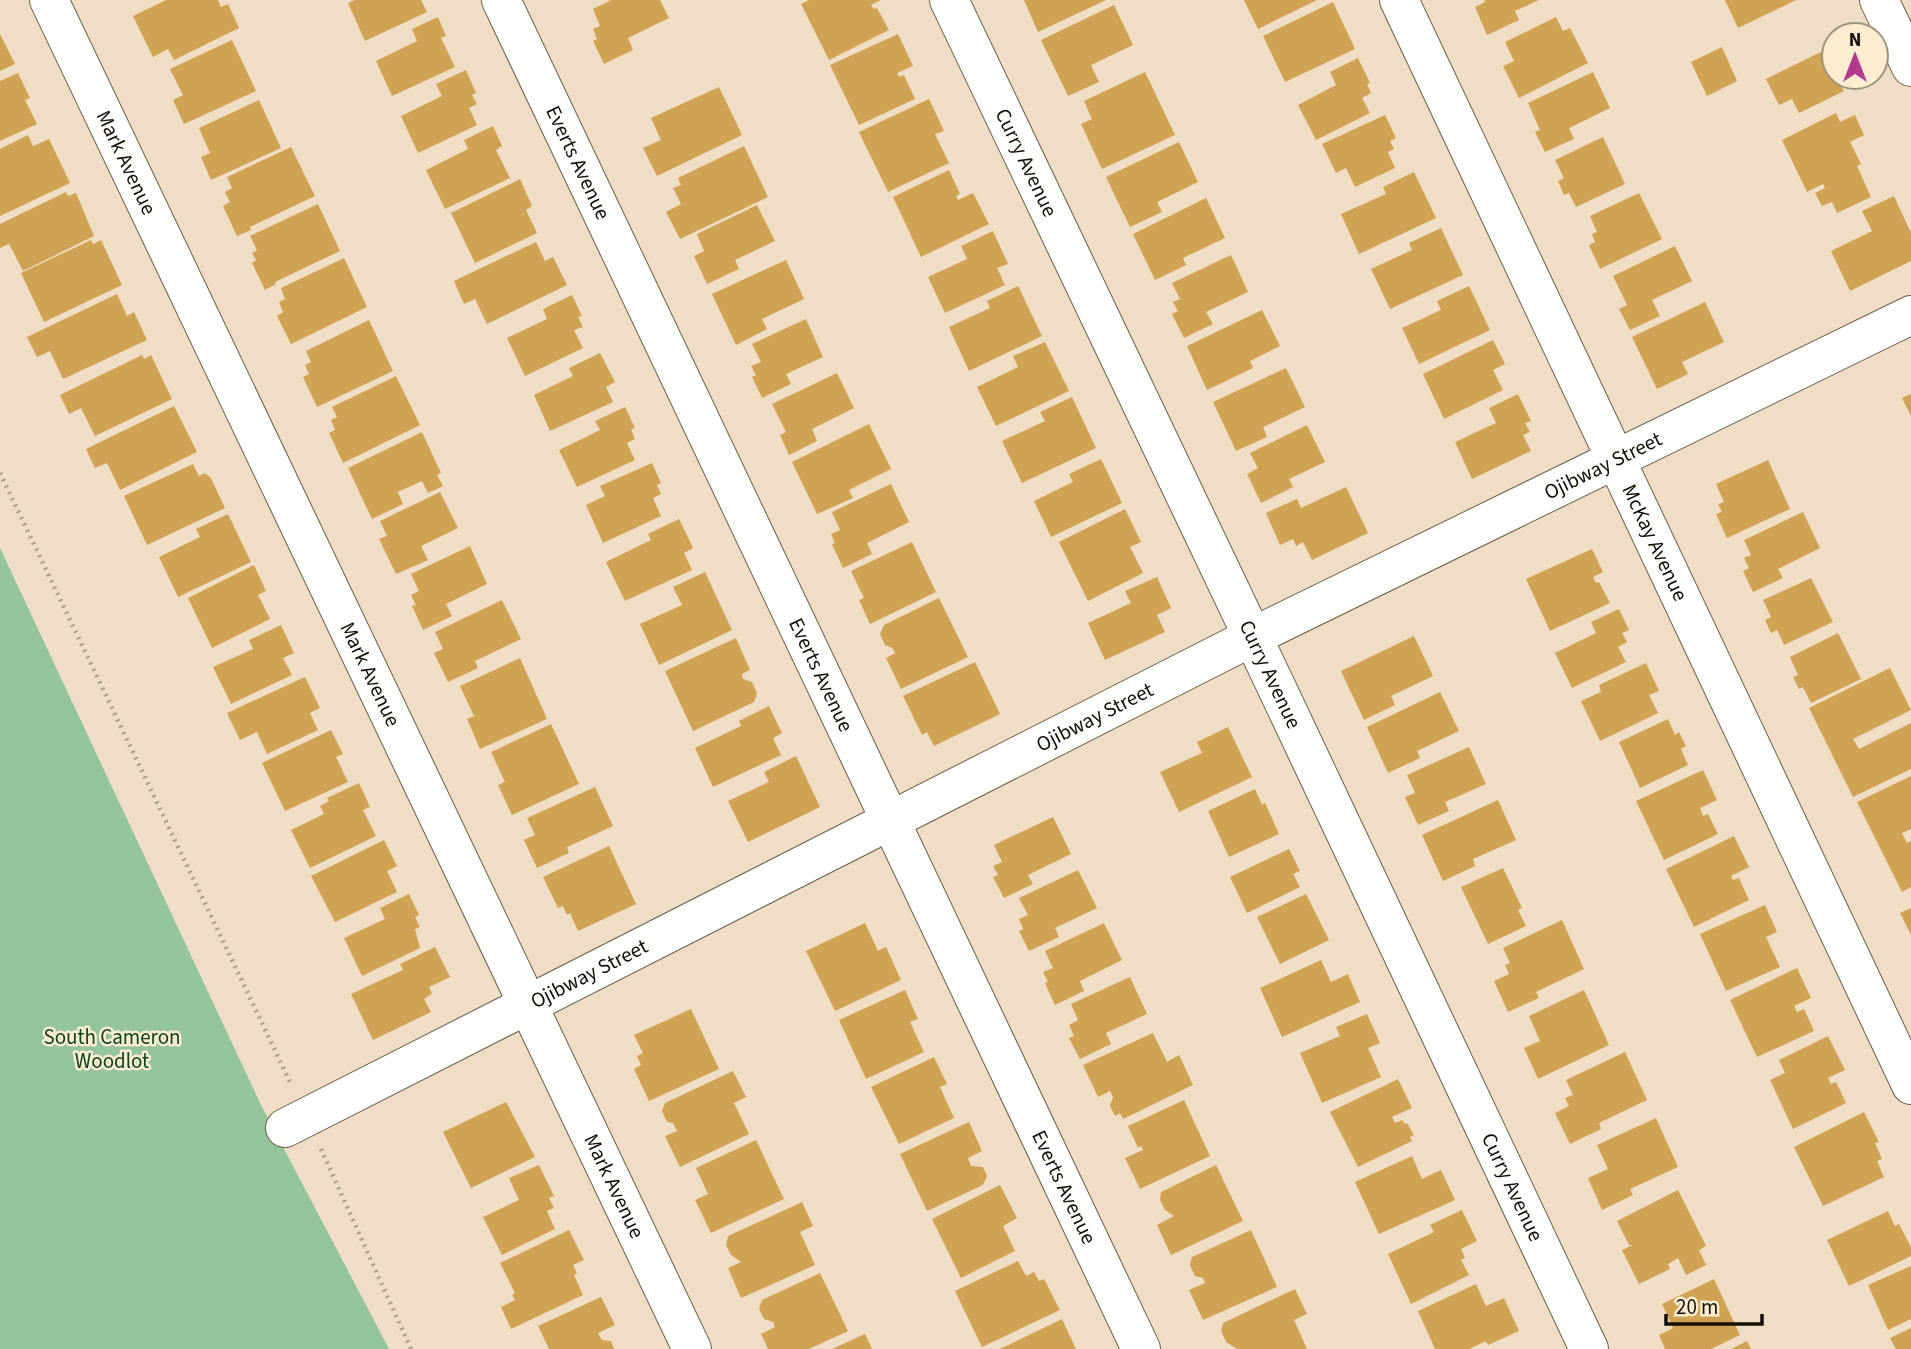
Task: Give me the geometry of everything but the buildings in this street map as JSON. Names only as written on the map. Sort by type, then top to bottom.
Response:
[{"type":"street","name":"Mark Avenue","points":[[49,0],[692,1349]]},
{"type":"street","name":"Everts Avenue","points":[[501,0],[1141,1349]]},
{"type":"street","name":"Curry Avenue","points":[[949,0],[1589,1349]]},
{"type":"street","name":"McKay Avenue","points":[[1399,0],[1911,1085]]},
{"type":"street","points":[[1879,0],[1911,67]]},
{"type":"street","name":"Ojibway Street","points":[[285,1128],[1252,637],[1911,315]]},
{"type":"path","points":[[0,473],[294,1090]]},
{"type":"path","points":[[319,1144],[411,1349]]},
{"type":"green space","name":"South Cameron Woodlot","points":[[0,548],[261,1105],[389,1349],[0,1349]]}]
